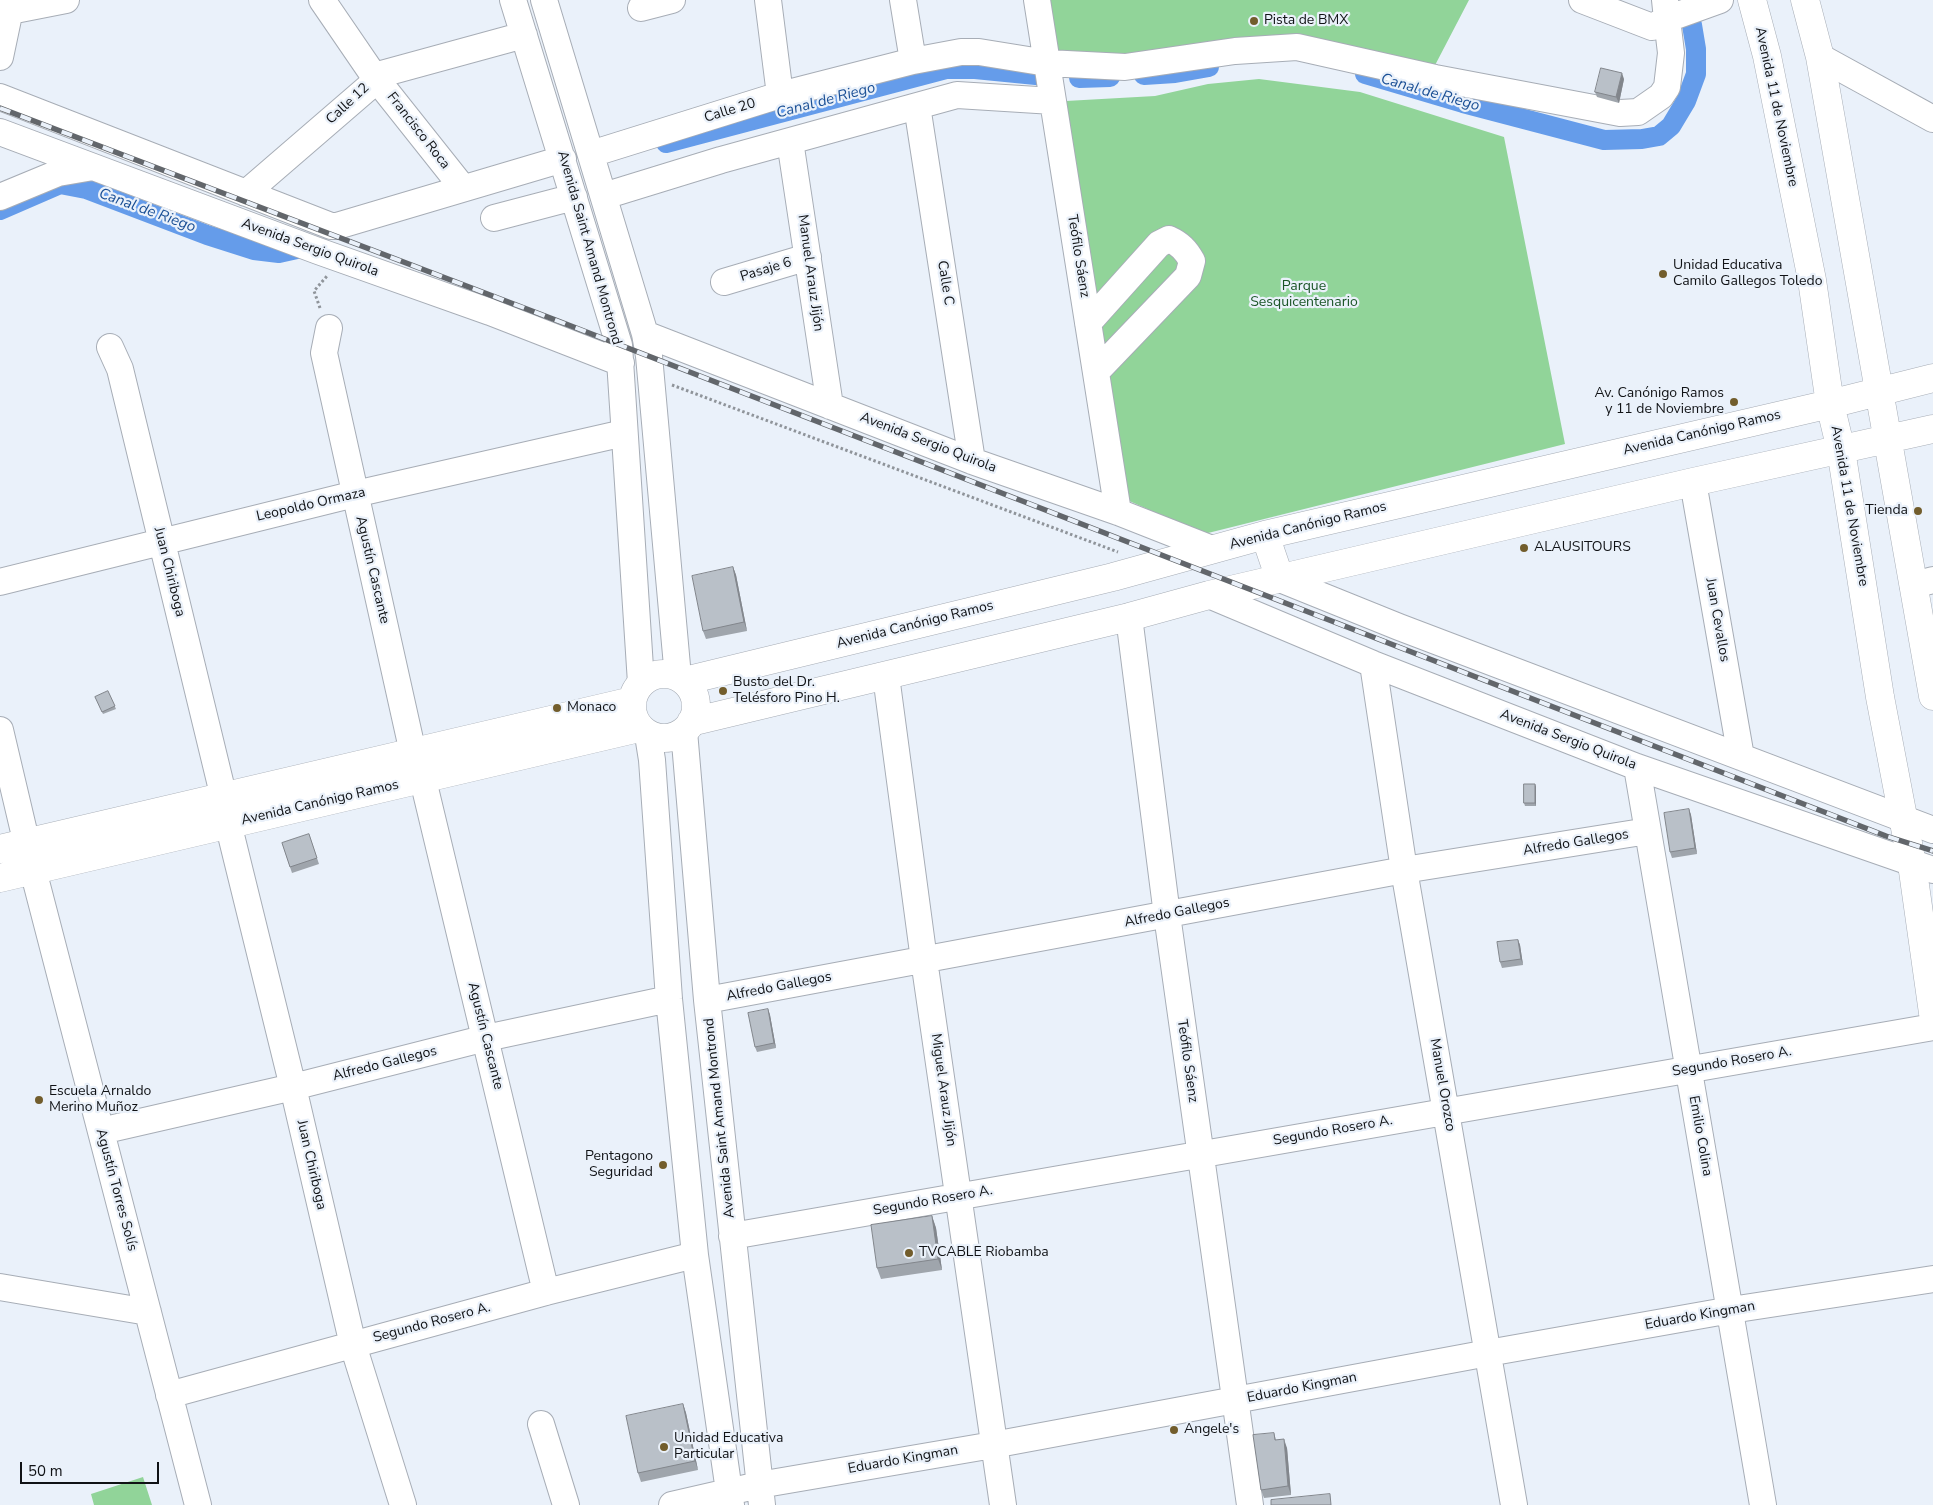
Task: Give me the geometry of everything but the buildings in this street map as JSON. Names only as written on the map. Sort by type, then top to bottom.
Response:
[{"type":"main road","name":"Avenida 11 de Noviembre","points":[[1752,0],[1767,56],[1812,280],[1830,404],[1841,450],[1880,697],[1904,819],[1922,867],[1933,1013]]},
{"type":"main road","points":[[1805,0],[1820,58],[1887,439],[1923,583],[1933,696]]},
{"type":"main road","name":"Avenida Canónigo Ramos","points":[[0,878],[34,870],[413,753],[637,692],[649,677],[659,674],[669,674],[681,679],[1151,566],[1265,535],[1830,404],[1933,378]]},
{"type":"main road","name":"Avenida Canónigo Ramos","points":[[0,849],[423,780],[644,731],[663,738],[670,738],[688,727],[886,676],[1129,617],[1209,595],[1693,482],[1933,429]]},
{"type":"main road","points":[[1265,535],[1280,579]]},
{"type":"main road","points":[[681,679],[690,686],[695,700],[695,715],[688,727]]},
{"type":"main road","points":[[637,692],[632,711],[644,731]]},
{"type":"street","points":[[0,57],[11,5],[66,0]]},
{"type":"street","name":"Francisco Roca","points":[[322,0],[374,76],[463,188]]},
{"type":"street","name":"Avenida Saint Amand Montrond","points":[[513,0],[619,345],[637,692]]},
{"type":"street","name":"Avenida Saint Amand Montrond","points":[[544,0],[645,334],[681,679]]},
{"type":"street","points":[[641,8],[672,0]]},
{"type":"street","points":[[768,0],[780,95]]},
{"type":"street","points":[[903,0],[913,61]]},
{"type":"street","name":"Teófilo Sáenz","points":[[1037,0],[1118,512]]},
{"type":"street","points":[[1582,0],[1652,26],[1666,9],[1720,0]]},
{"type":"street","name":"Calle 20","points":[[591,154],[780,95],[913,61],[961,52],[979,52],[1047,63],[1125,67],[1235,51],[1297,47],[1434,78],[1620,113],[1638,112],[1661,96],[1667,87],[1671,53],[1666,9]]},
{"type":"street","name":"Calle 12","points":[[246,192],[370,86],[374,76],[524,35]]},
{"type":"street","points":[[1820,58],[1933,119]]},
{"type":"street","points":[[604,196],[720,160],[957,95],[1053,101]]},
{"type":"street","name":"Avenida Sergio Quirola","points":[[0,97],[332,226],[463,188]]},
{"type":"street","name":"Calle C","points":[[917,106],[972,461]]},
{"type":"street","name":"Avenida Sergio Quirola","points":[[0,132],[318,251],[490,312],[621,363]]},
{"type":"street","name":"Manuel Arauz Jijón","points":[[790,141],[830,406]]},
{"type":"street","points":[[463,188],[563,159]]},
{"type":"street","points":[[0,197],[58,173],[94,166]]},
{"type":"street","points":[[494,218],[574,197]]},
{"type":"street","points":[[1088,323],[1159,244],[1169,238],[1178,243],[1187,252],[1192,261],[1188,276],[1096,372]]},
{"type":"street","name":"Pasaje 6","points":[[724,282],[808,257]]},
{"type":"street","name":"Agustín Cascante","points":[[325,318],[324,353],[413,753]]},
{"type":"street","name":"Avenida Sergio Quirola","points":[[645,334],[972,461],[1118,512],[1212,549]]},
{"type":"street","name":"Juan Chiriboga","points":[[110,347],[120,369],[162,541],[353,1345],[403,1505]]},
{"type":"street","name":"Leopoldo Ormaza","points":[[0,582],[355,494],[624,434]]},
{"type":"street","name":"Juan Cevallos","points":[[1693,482],[1740,757]]},
{"type":"street","points":[[1280,579],[1399,627],[1933,830]]},
{"type":"street","name":"Avenida Sergio Quirola","points":[[1209,595],[1373,664],[1637,767],[1922,867]]},
{"type":"street","name":"Teófilo Sáenz","points":[[1129,617],[1167,916],[1250,1505]]},
{"type":"street","name":"Manuel Orozco","points":[[1373,664],[1404,870],[1514,1505]]},
{"type":"street","name":"Miguel Arauz Jijón","points":[[886,676],[924,960],[1003,1505]]},
{"type":"street","name":"Avenida Saint Amand Montrond","points":[[688,727],[707,1000],[761,1495]]},
{"type":"street","name":"Agustín Torres Solís","points":[[0,730],[34,870],[198,1505]]},
{"type":"street","points":[[644,731],[652,760],[669,999],[695,1255],[730,1498]]},
{"type":"street","name":"Emilio Colina","points":[[1637,767],[1764,1505]]},
{"type":"street","name":"Agustín Cascante","points":[[423,780],[546,1292]]},
{"type":"street","name":"Alfredo Gallegos","points":[[707,1000],[1167,916],[1404,870],[1648,831]]},
{"type":"street","name":"Alfredo Gallegos","points":[[101,1131],[293,1087],[486,1038],[669,999]]},
{"type":"street","name":"Segundo Rosero A.","points":[[732,1236],[1933,1027]]},
{"type":"street","name":"Segundo Rosero A.","points":[[169,1395],[546,1292],[695,1255]]},
{"type":"street","name":"Eduardo Kingman","points":[[672,1505],[761,1495],[993,1445],[1488,1353],[1731,1310],[1933,1278]]},
{"type":"street","points":[[0,1287],[148,1312]]},
{"type":"street","points":[[542,1424],[566,1505]]},
{"type":"path","points":[[314,291],[325,318]]},
{"type":"path","points":[[650,377],[1151,566]]},
{"type":"green space","name":"Pista de BMX","points":[[1045,0],[1469,0],[1432,71],[1301,42],[1126,60],[1054,55]]},
{"type":"green space","name":"Parque Sesquicentenario","points":[[1259,79],[1360,92],[1504,137],[1565,444],[1204,534],[1127,500],[1066,101],[1155,96],[1208,84]]},
{"type":"green space","points":[[143,1477],[152,1505],[94,1505],[91,1494]]},
{"type":"waterway","name":"Canal de Riego","points":[[1365,74],[1463,103],[1604,140],[1642,139],[1659,136],[1671,126],[1686,101],[1696,74],[1696,49],[1692,25]]},
{"type":"waterway","name":"Canal de Riego","points":[[1144,75],[1175,73],[1209,67]]},
{"type":"waterway","name":"Canal de Riego","points":[[666,143],[946,69],[975,69],[1046,76]]},
{"type":"waterway","name":"Canal de Riego","points":[[1079,78],[1110,77]]},
{"type":"waterway","name":"Canal de Riego","points":[[0,210],[60,184],[86,189],[207,235],[254,250],[279,253],[297,249]]},
{"type":"railway","points":[[0,108],[553,319],[1886,836],[1933,851]]},
{"type":"place","name":"Pista de BMX","points":[[1254,21]]},
{"type":"place","name":"Unidad Educativa Camilo Gallegos Toledo","points":[[1663,274]]},
{"type":"place","name":"Av. Canónigo Ramos y 11 de Noviembre","points":[[1734,402]]},
{"type":"place","name":"Tienda","points":[[1918,511]]},
{"type":"place","name":"ALAUSITOURS","points":[[1524,548]]},
{"type":"place","name":"Busto del Dr. Telésforo Pino H.","points":[[723,691]]},
{"type":"place","name":"Monaco","points":[[557,708]]},
{"type":"place","name":"Escuela Arnaldo Merino Muñoz","points":[[39,1100]]},
{"type":"place","name":"Pentagono Seguridad","points":[[663,1165]]},
{"type":"place","name":"TVCABLE Riobamba","points":[[909,1253]]},
{"type":"place","name":"Angele's","points":[[1174,1430]]},
{"type":"place","name":"Unidad Educativa Particular","points":[[664,1447]]}]
